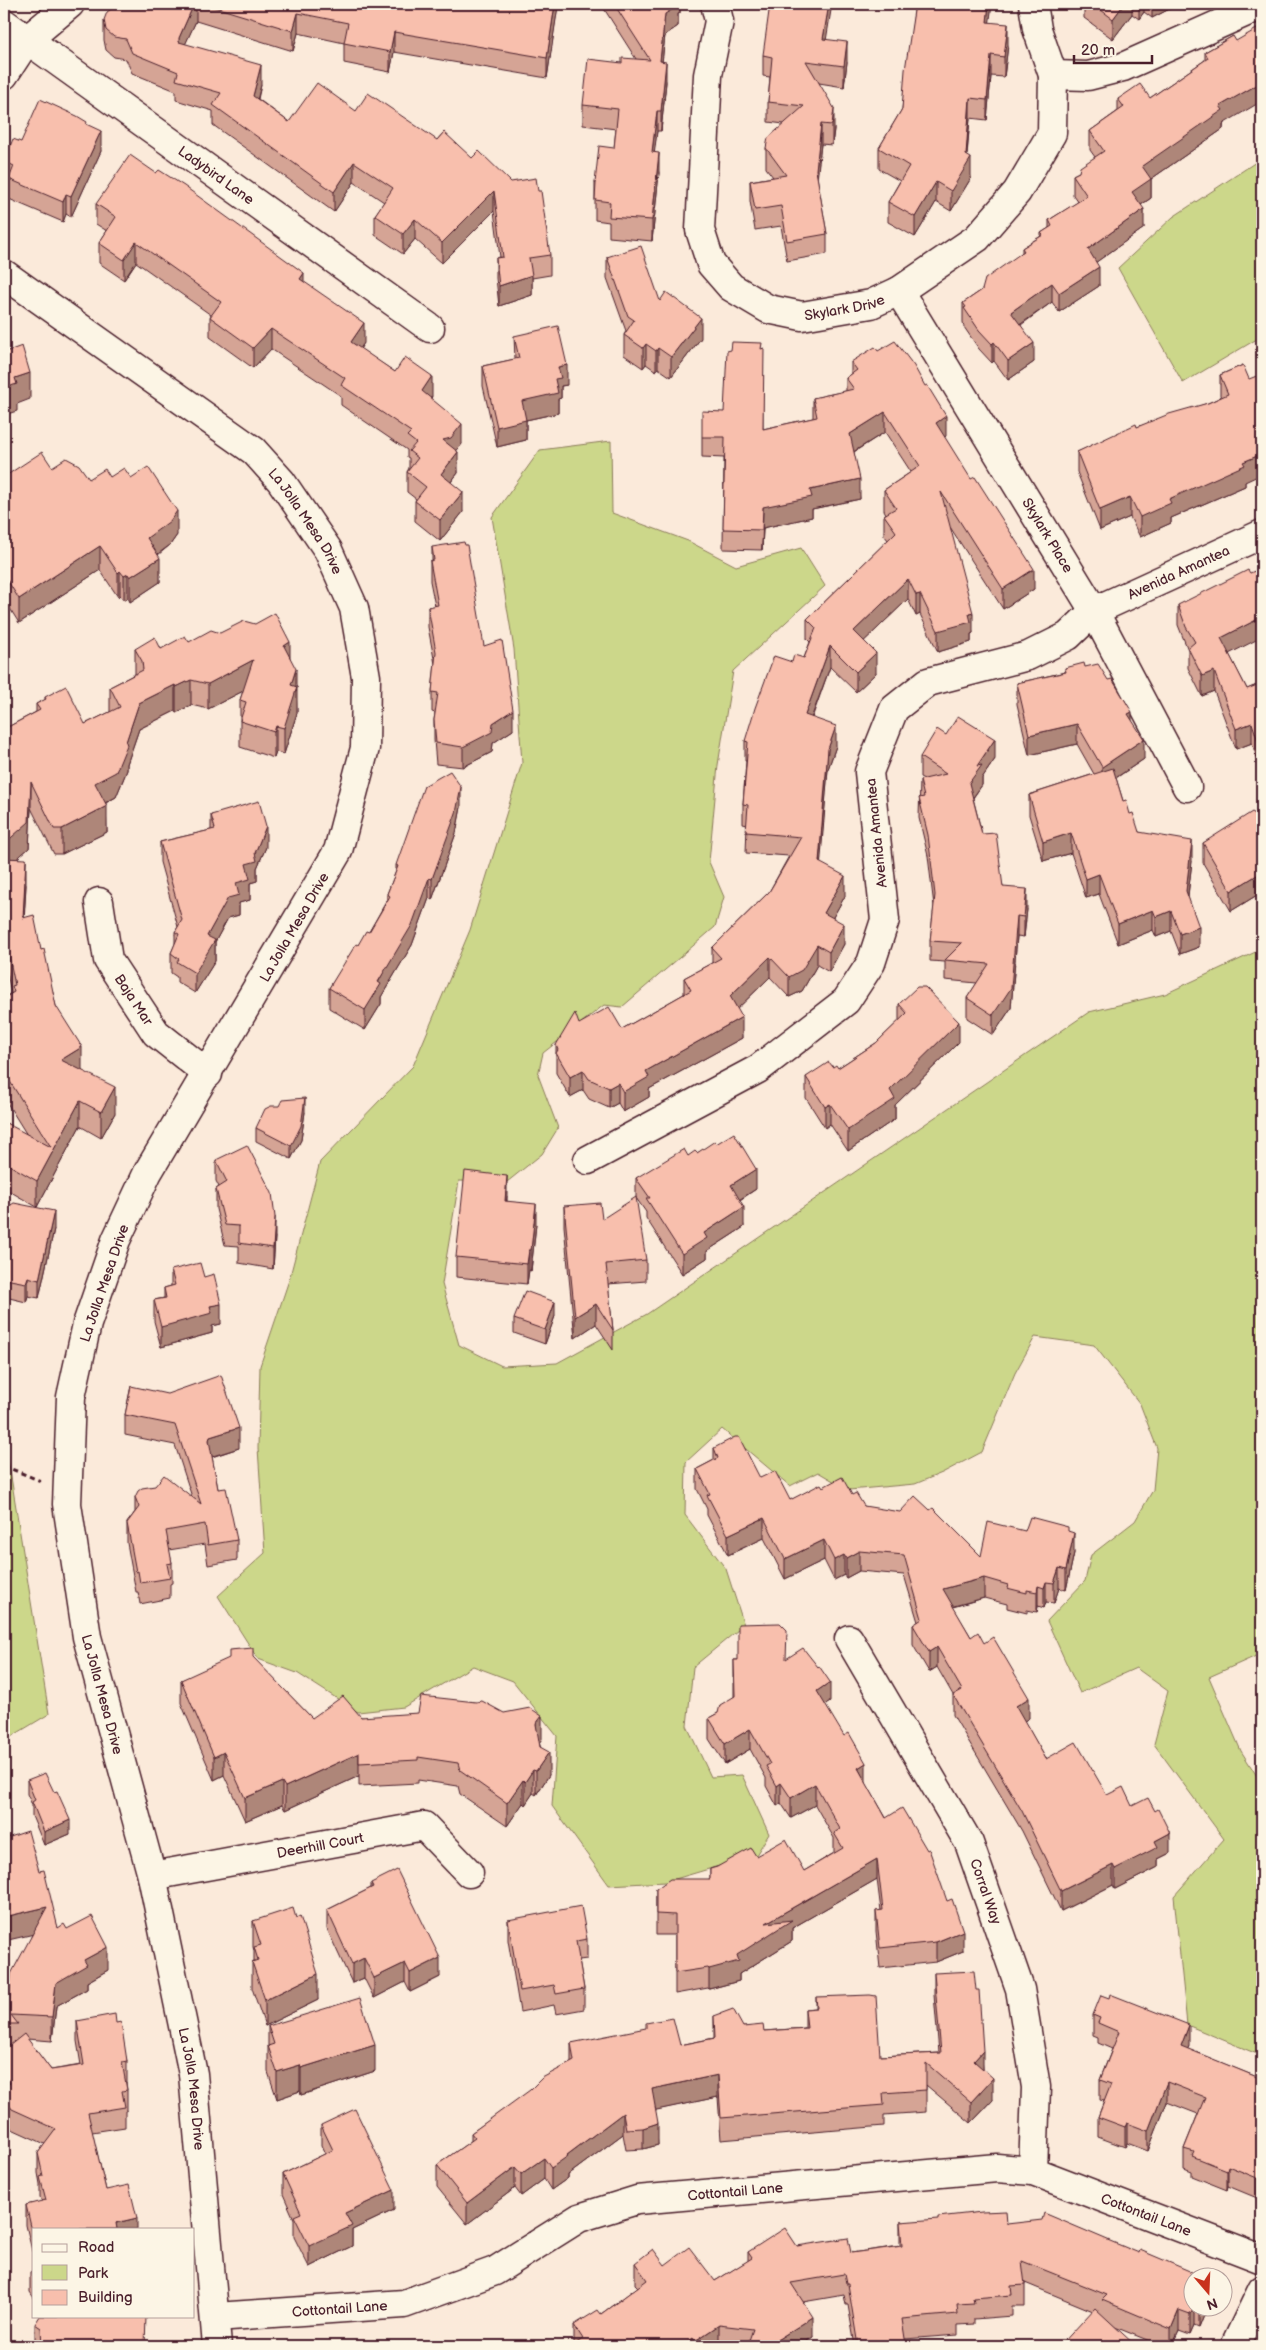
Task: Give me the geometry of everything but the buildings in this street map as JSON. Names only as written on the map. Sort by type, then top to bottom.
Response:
[{"type":"street","points":[[4,75],[27,40],[70,4]]},
{"type":"street","name":"Skylark Drive","points":[[716,4],[719,21],[708,75],[700,230],[712,264],[731,287],[768,308],[802,316],[872,304],[899,291],[977,238],[1017,192],[1052,133],[1052,75],[1037,29],[1033,4]]},
{"type":"street","points":[[1052,75],[1088,76],[1123,67],[1262,5]]},
{"type":"street","name":"Ladybird Lane","points":[[4,23],[430,328]]},
{"type":"street","name":"La Jolla Mesa Drive","points":[[4,274],[254,451],[281,481],[328,550],[354,608],[366,677],[365,748],[338,851],[208,1074],[148,1172],[116,1240],[87,1324],[71,1397],[67,1504],[87,1637],[152,1876],[193,2074],[216,2317],[217,2346]]},
{"type":"street","name":"Skylark Place","points":[[899,291],[1094,611],[1187,787]]},
{"type":"street","name":"Avenida Amantea","points":[[588,1160],[758,1069],[846,1001],[871,963],[885,920],[869,772],[894,709],[928,682],[1028,656],[1068,636],[1094,611],[1262,534]]},
{"type":"street","name":"Baja Mar","points":[[99,902],[108,960],[156,1033],[208,1074]]},
{"type":"street","name":"Corral Way","points":[[849,1639],[969,1843],[1020,1989],[1036,2087],[1032,2171]]},
{"type":"street","name":"Deerhill Court","points":[[152,1876],[424,1826],[470,1873]]},
{"type":"street","name":"Cottontail Lane","points":[[216,2317],[404,2304],[495,2271],[579,2218],[637,2200],[996,2168],[1032,2171],[1262,2259]]},
{"type":"street","points":[[1235,2346],[1262,2290]]},
{"type":"path","points":[[4,1466],[67,1492]]},
{"type":"green space","points":[[1262,158],[1262,336],[1183,383],[1118,268],[1173,217]]},
{"type":"green space","points":[[611,441],[612,513],[688,541],[736,566],[801,548],[825,586],[733,671],[718,765],[709,862],[724,897],[715,927],[622,1007],[604,1005],[543,1053],[538,1075],[558,1128],[542,1154],[507,1182],[459,1181],[442,1284],[459,1345],[502,1366],[557,1363],[647,1314],[1089,1012],[1165,994],[1262,949],[1262,1641],[1256,1656],[1209,1677],[1241,1751],[1262,1784],[1262,2056],[1187,2025],[1174,1896],[1224,1839],[1154,1744],[1168,1691],[1136,1668],[1080,1693],[1047,1621],[1085,1581],[1091,1555],[1135,1521],[1153,1490],[1157,1448],[1140,1404],[1094,1345],[1035,1337],[1015,1373],[982,1452],[942,1473],[915,1484],[849,1490],[818,1472],[790,1486],[722,1429],[686,1462],[685,1515],[726,1569],[744,1625],[693,1667],[687,1726],[711,1777],[742,1775],[769,1834],[756,1855],[665,1882],[609,1885],[552,1806],[557,1736],[513,1681],[473,1666],[404,1707],[358,1712],[297,1673],[258,1659],[218,1596],[265,1553],[258,1448],[260,1366],[289,1280],[320,1162],[413,1066],[470,930],[522,763],[514,649],[492,517],[540,450]]},
{"type":"green space","points":[[4,1433],[49,1714],[4,1741]]}]
